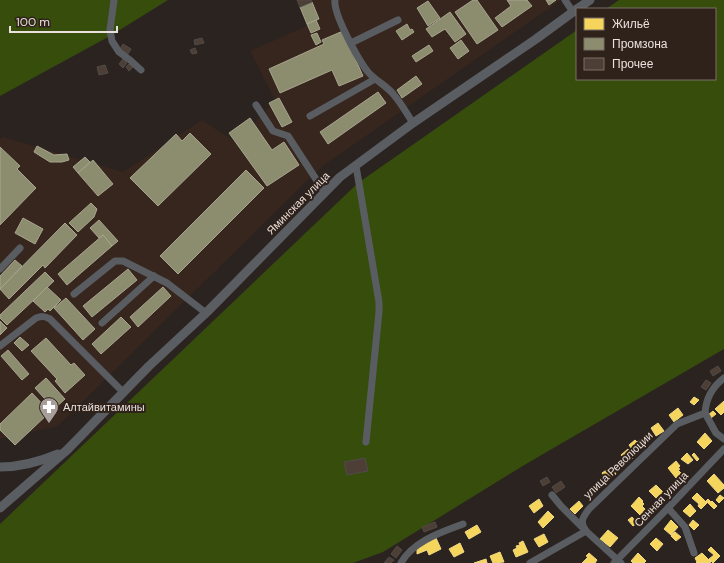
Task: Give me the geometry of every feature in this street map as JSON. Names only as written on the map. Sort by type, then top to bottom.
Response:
[{"type":"main road","name":"Яминская улица","points":[[579,8],[590,0]]},
{"type":"main road","name":"Яминская улица","points":[[0,508],[67,450],[149,366],[206,312],[340,178],[413,123],[576,10]]},
{"type":"main road","points":[[0,467],[17,467],[39,462],[67,450]]},
{"type":"street","points":[[114,0],[110,30],[112,41],[119,52],[141,70]]},
{"type":"street","points":[[336,0],[336,10],[351,43],[366,68],[375,79],[395,95],[413,123]]},
{"type":"street","points":[[565,0],[576,10]]},
{"type":"street","points":[[351,43],[398,20]]},
{"type":"street","points":[[310,116],[375,79]]},
{"type":"street","points":[[256,105],[273,131],[288,136],[325,193]]},
{"type":"street","points":[[356,166],[379,302],[366,442]]},
{"type":"street","points":[[0,269],[20,248]]},
{"type":"street","points":[[74,294],[115,261],[119,260],[154,276],[175,288],[206,312]]},
{"type":"street","points":[[102,323],[154,276]]},
{"type":"street","points":[[0,346],[36,318],[43,316],[46,317],[50,319],[123,392]]},
{"type":"street","points":[[724,378],[711,390],[706,404],[705,413],[716,433],[724,439]]},
{"type":"street","name":"улица Революции","points":[[584,529],[582,520],[589,509],[677,424],[705,413]]},
{"type":"street","name":"Сенная улица","points":[[617,562],[724,449]]},
{"type":"street","points":[[552,495],[617,562]]},
{"type":"street","points":[[668,508],[685,527],[694,553]]},
{"type":"street","points":[[401,563],[408,553],[424,540],[463,524]]},
{"type":"street","points":[[530,563],[584,529]]},
{"type":"shaded area","points":[[312,0],[561,0],[320,168],[58,426],[0,439],[0,140],[3,137],[123,172],[202,120],[237,143],[275,100],[250,51],[318,21]]},
{"type":"green space","points":[[0,0],[168,0],[110,36],[0,96]]},
{"type":"green space","points":[[619,0],[724,0],[724,349],[526,464],[383,552],[353,563],[0,563],[0,524],[358,183],[576,31],[576,80],[716,80],[716,8],[607,8]]},
{"type":"building: Жильё","points":[[694,397],[699,400],[694,405],[690,402]]},
{"type":"building: Жильё","points":[[724,401],[724,412],[721,415],[715,409]]},
{"type":"building: Жильё","points":[[678,408],[683,415],[674,422],[669,415]]},
{"type":"building: Жильё","points":[[713,411],[716,414],[711,418],[708,415]]},
{"type":"building: Жильё","points":[[658,423],[664,431],[656,436],[651,428]]},
{"type":"building: Жильё","points":[[705,433],[712,441],[704,449],[697,442]]},
{"type":"building: Жильё","points":[[641,439],[645,445],[634,452],[629,445],[635,440],[637,442]]},
{"type":"building: Жильё","points":[[628,449],[633,458],[627,462],[621,455]]},
{"type":"building: Жильё","points":[[687,453],[693,460],[688,464],[681,459]]},
{"type":"building: Жильё","points":[[694,453],[699,459],[697,461],[692,455]]},
{"type":"building: Жильё","points":[[676,461],[680,466],[678,468],[680,469],[678,470],[681,473],[676,478],[668,468]]},
{"type":"building: Жильё","points":[[611,467],[616,474],[607,480],[602,473]]},
{"type":"building: Жильё","points":[[714,474],[724,485],[724,488],[718,493],[707,481]]},
{"type":"building: Жильё","points":[[656,485],[663,492],[656,498],[649,491]]},
{"type":"building: Жильё","points":[[697,493],[707,503],[701,509],[698,506],[699,504],[692,498]]},
{"type":"building: Жильё","points":[[720,495],[724,498],[719,503],[716,500]]},
{"type":"building: Жильё","points":[[639,497],[643,501],[642,502],[644,504],[642,506],[645,509],[640,515],[631,506]]},
{"type":"building: Жильё","points":[[539,499],[543,506],[534,513],[529,506]]},
{"type":"building: Жильё","points":[[708,499],[717,506],[714,509],[706,501]]},
{"type":"building: Жильё","points":[[579,501],[583,506],[575,514],[570,509]]},
{"type":"building: Жильё","points":[[690,504],[696,511],[690,517],[683,511]]},
{"type":"building: Жильё","points":[[548,511],[554,517],[543,528],[538,522]]},
{"type":"building: Жильё","points":[[632,517],[637,523],[633,526],[628,520]]},
{"type":"building: Жильё","points":[[671,520],[678,527],[671,535],[664,529]]},
{"type":"building: Жильё","points":[[693,520],[699,525],[694,530],[689,525]]},
{"type":"building: Жильё","points":[[477,525],[481,532],[469,539],[465,532]]},
{"type":"building: Жильё","points":[[608,530],[618,538],[610,547],[600,539]]},
{"type":"building: Жильё","points":[[675,532],[681,537],[676,541],[671,536]]},
{"type":"building: Жильё","points":[[544,534],[548,542],[539,547],[534,539]]},
{"type":"building: Жильё","points":[[436,538],[441,549],[429,555],[427,550],[417,554],[417,549]]},
{"type":"building: Жильё","points":[[656,538],[663,544],[657,551],[650,544]]},
{"type":"building: Жильё","points":[[523,541],[528,552],[516,557],[513,550]]},
{"type":"building: Жильё","points":[[460,543],[464,552],[454,557],[449,549]]},
{"type":"building: Жильё","points":[[711,547],[720,556],[713,563],[709,559],[714,555],[708,550]]},
{"type":"building: Жильё","points":[[500,552],[504,562],[493,563],[490,556]]},
{"type":"building: Жильё","points":[[589,553],[597,560],[595,563],[582,563],[588,557],[586,556]]},
{"type":"building: Жильё","points":[[638,553],[646,561],[644,563],[633,563],[631,561]]},
{"type":"building: Жильё","points":[[702,553],[711,562],[696,563],[695,558]]},
{"type":"building: Жильё","points":[[486,559],[487,563],[474,563]]},
{"type":"building: Промзона","points":[[473,0],[477,0],[498,30],[477,44],[455,12]]},
{"type":"building: Промзона","points":[[507,0],[527,0],[532,6],[502,27],[495,18],[511,6]]},
{"type":"building: Промзона","points":[[546,0],[556,0],[549,5]]},
{"type":"building: Промзона","points":[[428,1],[440,18],[428,26],[417,8]]},
{"type":"building: Промзона","points":[[312,2],[319,19],[307,24],[300,7]]},
{"type":"building: Промзона","points":[[450,12],[466,34],[455,42],[445,29],[432,37],[426,29]]},
{"type":"building: Промзона","points":[[316,20],[320,29],[311,33],[307,24]]},
{"type":"building: Промзона","points":[[407,24],[410,30],[412,29],[414,32],[402,40],[396,31]]},
{"type":"building: Промзона","points":[[343,31],[363,76],[339,86],[332,70],[280,93],[269,69],[324,44],[322,40]]},
{"type":"building: Промзона","points":[[317,33],[321,42],[316,45],[311,35]]},
{"type":"building: Промзона","points":[[461,40],[469,51],[458,59],[450,48]]},
{"type":"building: Промзона","points":[[429,45],[433,51],[416,62],[412,56]]},
{"type":"building: Промзона","points":[[416,76],[422,84],[402,98],[397,90]]},
{"type":"building: Промзона","points":[[378,92],[386,103],[328,144],[320,132]]},
{"type":"building: Промзона","points":[[279,98],[292,122],[282,127],[269,103]]},
{"type":"building: Промзона","points":[[250,118],[272,150],[284,142],[299,165],[267,186],[229,133]]},
{"type":"building: Промзона","points":[[190,133],[211,154],[158,206],[130,178],[176,134],[182,141]]},
{"type":"building: Промзона","points":[[37,146],[54,155],[67,154],[69,160],[62,162],[50,162],[34,152]]},
{"type":"building: Промзона","points":[[0,147],[20,166],[17,169],[36,188],[0,225]]},
{"type":"building: Промзона","points":[[85,157],[90,162],[78,173],[73,167]]},
{"type":"building: Промзона","points":[[93,160],[113,184],[98,196],[78,173]]},
{"type":"building: Промзона","points":[[246,170],[264,188],[178,274],[160,256]]},
{"type":"building: Промзона","points":[[91,203],[97,209],[94,217],[78,232],[69,223]]},
{"type":"building: Промзона","points":[[23,218],[43,229],[35,244],[15,233]]},
{"type":"building: Промзона","points":[[99,220],[118,241],[112,246],[103,235],[99,238],[90,228]]},
{"type":"building: Промзона","points":[[65,223],[77,235],[45,268],[43,265],[9,299],[0,289]]},
{"type":"building: Промзона","points":[[103,235],[112,246],[67,285],[58,274]]},
{"type":"building: Промзона","points":[[15,260],[22,266],[0,289],[0,276]]},
{"type":"building: Промзона","points":[[128,269],[137,280],[92,317],[83,306]]},
{"type":"building: Промзона","points":[[45,272],[54,281],[7,325],[0,318],[0,315]]},
{"type":"building: Промзона","points":[[47,287],[61,300],[50,311],[48,309],[45,312],[33,301]]},
{"type":"building: Промзона","points":[[163,287],[171,296],[138,327],[130,317]]},
{"type":"building: Промзона","points":[[66,298],[95,329],[83,340],[54,308]]},
{"type":"building: Промзона","points":[[121,317],[131,327],[101,354],[92,344]]},
{"type":"building: Промзона","points":[[0,321],[7,328],[0,335]]},
{"type":"building: Промзона","points":[[20,337],[29,345],[22,351],[14,343]]},
{"type":"building: Промзона","points":[[46,338],[71,365],[74,363],[85,375],[65,393],[55,381],[57,379],[31,351]]},
{"type":"building: Промзона","points":[[8,350],[29,374],[22,380],[1,356]]},
{"type":"building: Промзона","points":[[46,378],[65,399],[54,409],[35,388]]},
{"type":"building: Промзона","points":[[32,393],[50,412],[15,445],[0,430],[0,424]]},
{"type":"building: Прочее","points":[[297,0],[311,0],[312,2],[300,7]]},
{"type":"building: Прочее","points":[[202,38],[204,43],[195,45],[194,40]]},
{"type":"building: Прочее","points":[[123,44],[131,49],[128,54],[120,49]]},
{"type":"building: Прочее","points":[[195,48],[197,53],[192,54],[190,50]]},
{"type":"building: Прочее","points":[[123,59],[127,63],[123,68],[119,64]]},
{"type":"building: Прочее","points":[[129,64],[133,67],[129,71],[126,67]]},
{"type":"building: Прочее","points":[[105,65],[108,73],[99,75],[97,67]]},
{"type":"building: Прочее","points":[[718,366],[721,371],[713,376],[710,371]]},
{"type":"building: Прочее","points":[[706,380],[711,383],[706,390],[701,387]]},
{"type":"building: Прочее","points":[[365,458],[368,471],[347,475],[344,462]]},
{"type":"building: Прочее","points":[[547,477],[550,482],[543,486],[540,481]]},
{"type":"building: Прочее","points":[[561,481],[565,487],[556,493],[552,487]]},
{"type":"building: Прочее","points":[[435,522],[437,527],[424,532],[422,527]]},
{"type":"building: Прочее","points":[[397,546],[402,550],[396,558],[391,554]]},
{"type":"building: Прочее","points":[[389,557],[394,560],[391,563],[384,563]]},
{"type":"place","name":"Алтайвитамины","points":[[49,424]]}]
